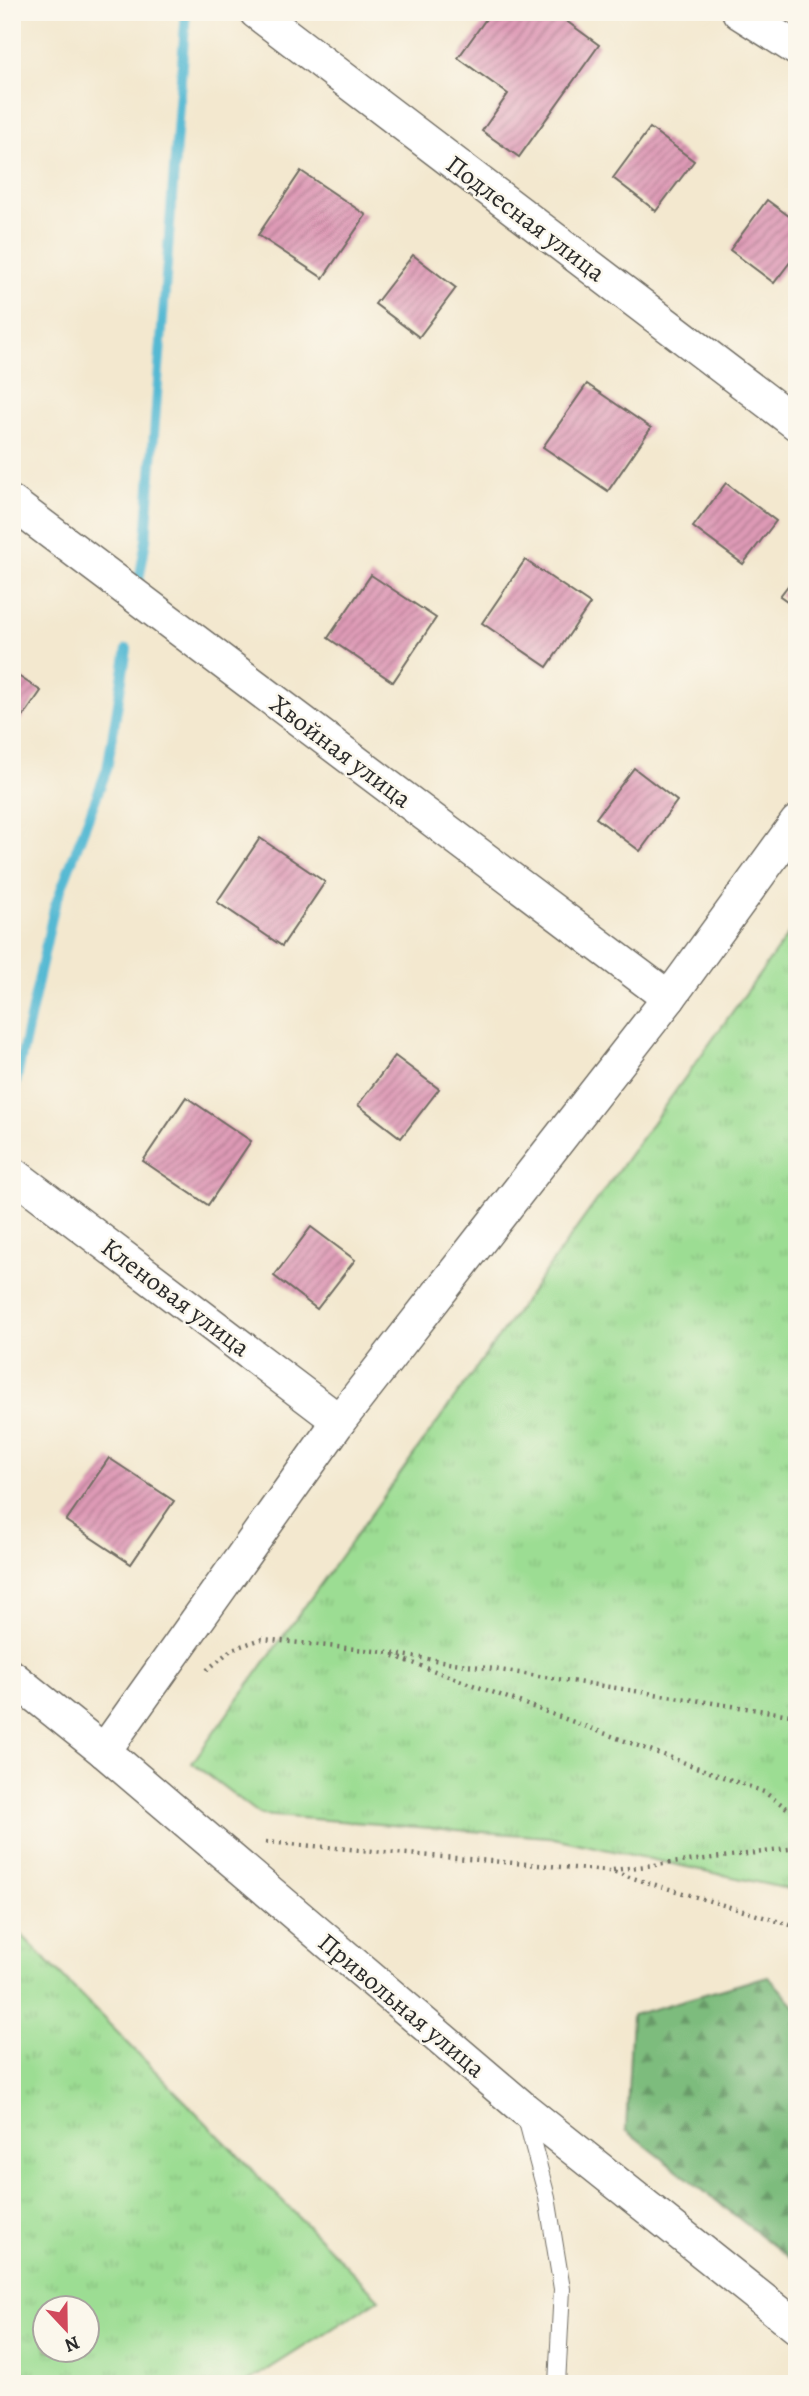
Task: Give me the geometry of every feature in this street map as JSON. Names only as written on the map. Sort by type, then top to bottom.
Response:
[{"type":"street","name":"Подлесная улица","points":[[256,12],[797,424]]},
{"type":"street","points":[[739,12],[797,49]]},
{"type":"street","name":"Хвойная улица","points":[[12,503],[669,998]]},
{"type":"street","points":[[104,1751],[339,1421],[669,998],[797,822]]},
{"type":"street","name":"Кленовая улица","points":[[12,1173],[339,1421]]},
{"type":"street","name":"Привольная улица","points":[[12,1677],[104,1751],[524,2109],[797,2327]]},
{"type":"lane","points":[[524,2109],[547,2197],[562,2289],[557,2384]]},
{"type":"path","points":[[200,1678],[232,1649],[262,1639],[383,1652],[797,1716]]},
{"type":"path","points":[[383,1652],[765,1792],[797,1815]]},
{"type":"path","points":[[256,1841],[609,1871],[797,1927]]},
{"type":"path","points":[[609,1871],[797,1848]]},
{"type":"green space","points":[[797,922],[797,1891],[549,1837],[261,1815],[192,1763]]},
{"type":"green space","points":[[12,1925],[379,2299],[245,2384],[12,2384]]},
{"type":"green space","points":[[768,1976],[797,2008],[797,2264],[626,2130],[632,2015]]},
{"type":"building","points":[[491,12],[554,12],[599,45],[519,157],[482,131],[508,94],[458,58]]},
{"type":"building","points":[[650,128],[694,161],[656,211],[613,178]]},
{"type":"building","points":[[301,171],[366,215],[323,278],[258,235]]},
{"type":"building","points":[[767,200],[797,222],[797,253],[774,283],[730,250]]},
{"type":"building","points":[[413,255],[456,288],[419,337],[375,304]]},
{"type":"building","points":[[587,384],[651,428],[608,491],[543,447]]},
{"type":"building","points":[[726,483],[776,521],[743,564],[693,527]]},
{"type":"building","points":[[525,560],[590,604],[547,667],[482,623]]},
{"type":"building","points":[[797,574],[797,608],[780,596]]},
{"type":"building","points":[[371,575],[436,618],[393,682],[328,638]]},
{"type":"building","points":[[12,672],[41,691],[12,733]]},
{"type":"building","points":[[634,768],[677,801],[640,851],[596,818]]},
{"type":"building","points":[[260,838],[325,882],[282,946],[217,902]]},
{"type":"building","points":[[395,1056],[439,1089],[401,1138],[358,1105]]},
{"type":"building","points":[[186,1097],[251,1141],[208,1205],[143,1161]]},
{"type":"building","points":[[311,1227],[355,1260],[317,1309],[274,1276]]},
{"type":"building","points":[[109,1458],[174,1501],[131,1564],[66,1521]]},
{"type":"waterway","points":[[138,586],[146,540],[186,12]]},
{"type":"waterway","points":[[12,1101],[54,908],[107,769],[127,649]]}]
